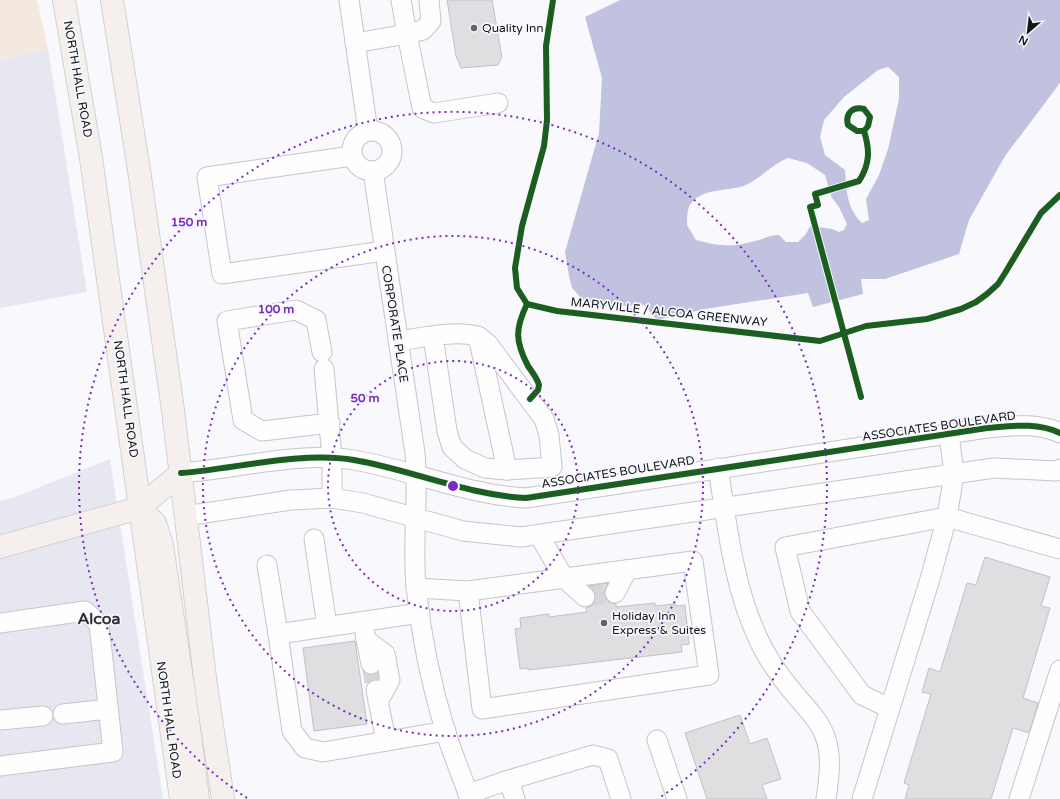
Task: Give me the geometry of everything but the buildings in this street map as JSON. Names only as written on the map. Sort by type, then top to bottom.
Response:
[{"type":"main road","name":"NORTH HALL ROAD","points":[[64,0],[91,158],[181,799]]},
{"type":"main road","points":[[112,0],[139,170],[181,474],[206,686],[223,799]]},
{"type":"main road","points":[[0,547],[49,535],[139,508],[181,474]]},
{"type":"main road","points":[[139,508],[185,516]]},
{"type":"main road","points":[[139,508],[155,523],[162,545],[198,799]]},
{"type":"street","points":[[349,0],[368,131]]},
{"type":"street","points":[[401,0],[422,108],[434,113],[498,103]]},
{"type":"street","points":[[355,43],[423,30],[431,21],[429,0]]},
{"type":"street","points":[[368,131],[380,133],[386,136],[392,147],[392,154],[385,166],[373,171],[360,167],[352,156],[353,143],[362,133],[368,131]]},
{"type":"street","points":[[352,156],[207,177],[222,274],[384,251]]},
{"type":"street","name":"CORPORATE PLACE","points":[[373,171],[416,453],[417,476],[414,548],[416,588],[430,670],[446,731],[469,796]]},
{"type":"street","points":[[330,423],[262,431],[243,420],[228,321],[296,310],[316,320],[323,360],[330,423],[332,498]]},
{"type":"street","points":[[398,341],[433,336],[451,334],[478,336],[488,344],[544,419],[549,435],[552,467],[507,470],[485,468],[465,459],[452,447],[447,431],[433,336]]},
{"type":"street","points":[[478,336],[507,470]]},
{"type":"street","name":"ASSOCIATES BOULEVARD","points":[[181,474],[296,459],[332,458],[354,460],[481,493],[526,498],[987,428],[1026,426],[1050,429],[1060,433]]},
{"type":"street","points":[[862,799],[930,579],[947,517],[954,474],[949,434]]},
{"type":"street","points":[[718,468],[724,508],[744,601],[757,636],[773,666],[819,724],[826,739],[829,752],[829,775],[826,799]]},
{"type":"street","points":[[185,516],[290,500],[332,498],[364,503],[463,531],[496,536],[521,537],[994,468],[1057,471],[1060,469]]},
{"type":"street","points":[[889,708],[862,695],[800,612],[785,547],[947,517],[1060,549]]},
{"type":"street","points":[[539,535],[564,578],[585,597]]},
{"type":"street","points":[[314,539],[327,626]]},
{"type":"street","points":[[416,588],[468,591],[693,561],[709,675],[482,709],[468,591]]},
{"type":"street","points":[[267,565],[292,731],[305,748],[323,752],[446,731]]},
{"type":"street","points":[[615,593],[627,570]]},
{"type":"street","points":[[0,623],[85,611],[99,624],[113,752],[0,766]]},
{"type":"street","points":[[278,634],[327,626],[364,631],[420,613]]},
{"type":"street","points":[[364,631],[386,741]]},
{"type":"street","points":[[364,631],[386,654],[390,680],[378,702]]},
{"type":"street","points":[[1019,799],[1060,670]]},
{"type":"street","points":[[63,714],[108,709]]},
{"type":"street","points":[[0,720],[43,716]]},
{"type":"street","points":[[657,740],[677,799]]},
{"type":"street","points":[[469,796],[509,780],[593,755],[608,759],[621,799]]},
{"type":"street","points":[[509,780],[515,799]]},
{"type":"shaded area","points":[[0,0],[37,0],[48,49],[0,60]]},
{"type":"shaded area","points":[[48,49],[87,292],[0,308],[0,60]]},
{"type":"shaded area","points":[[110,459],[163,799],[0,799],[0,501],[12,498]]},
{"type":"water","points":[[620,0],[1060,0],[1060,83],[1005,156],[969,220],[959,254],[885,279],[861,279],[863,294],[813,307],[808,293],[705,309],[657,320],[644,305],[596,307],[582,299],[572,288],[569,276],[565,252],[599,133],[602,78],[585,17]],"holes":[[[888,67],[899,77],[899,99],[888,149],[879,175],[866,199],[869,220],[862,223],[850,205],[845,170],[825,155],[820,137],[824,120],[844,97],[878,70]],[[788,158],[807,163],[825,175],[832,198],[839,207],[847,224],[844,230],[839,232],[832,229],[810,226],[806,234],[798,242],[786,242],[779,235],[769,236],[739,245],[719,245],[696,240],[687,225],[687,220],[688,210],[697,197],[746,185],[776,164]]]},
{"type":"tunnel","points":[[585,597],[615,593]]},
{"type":"tunnel","points":[[371,664],[374,682]]},
{"type":"cycle path","name":"MARYVILLE / ALCOA GREENWAY","points":[[553,0],[546,46],[547,120],[544,146],[522,226],[515,268],[517,288],[527,304],[557,311],[820,341],[866,326],[927,319],[961,309],[976,302],[998,284],[1041,213],[1060,195]]},
{"type":"cycle path","points":[[861,397],[810,207],[818,205],[815,194],[859,181],[863,175],[867,163],[868,151],[864,131],[868,126],[870,117],[864,109],[860,108],[853,110],[849,114],[847,121],[848,125],[857,131],[864,131]]},
{"type":"cycle path","points":[[527,304],[520,321],[518,335],[524,357],[539,385],[538,390],[530,399]]},
{"type":"cycle path","points":[[181,473],[290,459],[333,458],[376,464],[482,492],[526,498],[987,428],[1033,426],[1042,427],[1060,433]]},
{"type":"place","name":"Quality Inn","points":[[474,28]]},
{"type":"place","name":"Holiday Inn Express & Suites","points":[[604,623]]},
{"type":"district","name":"Alcoa","points":[[99,618]]}]
